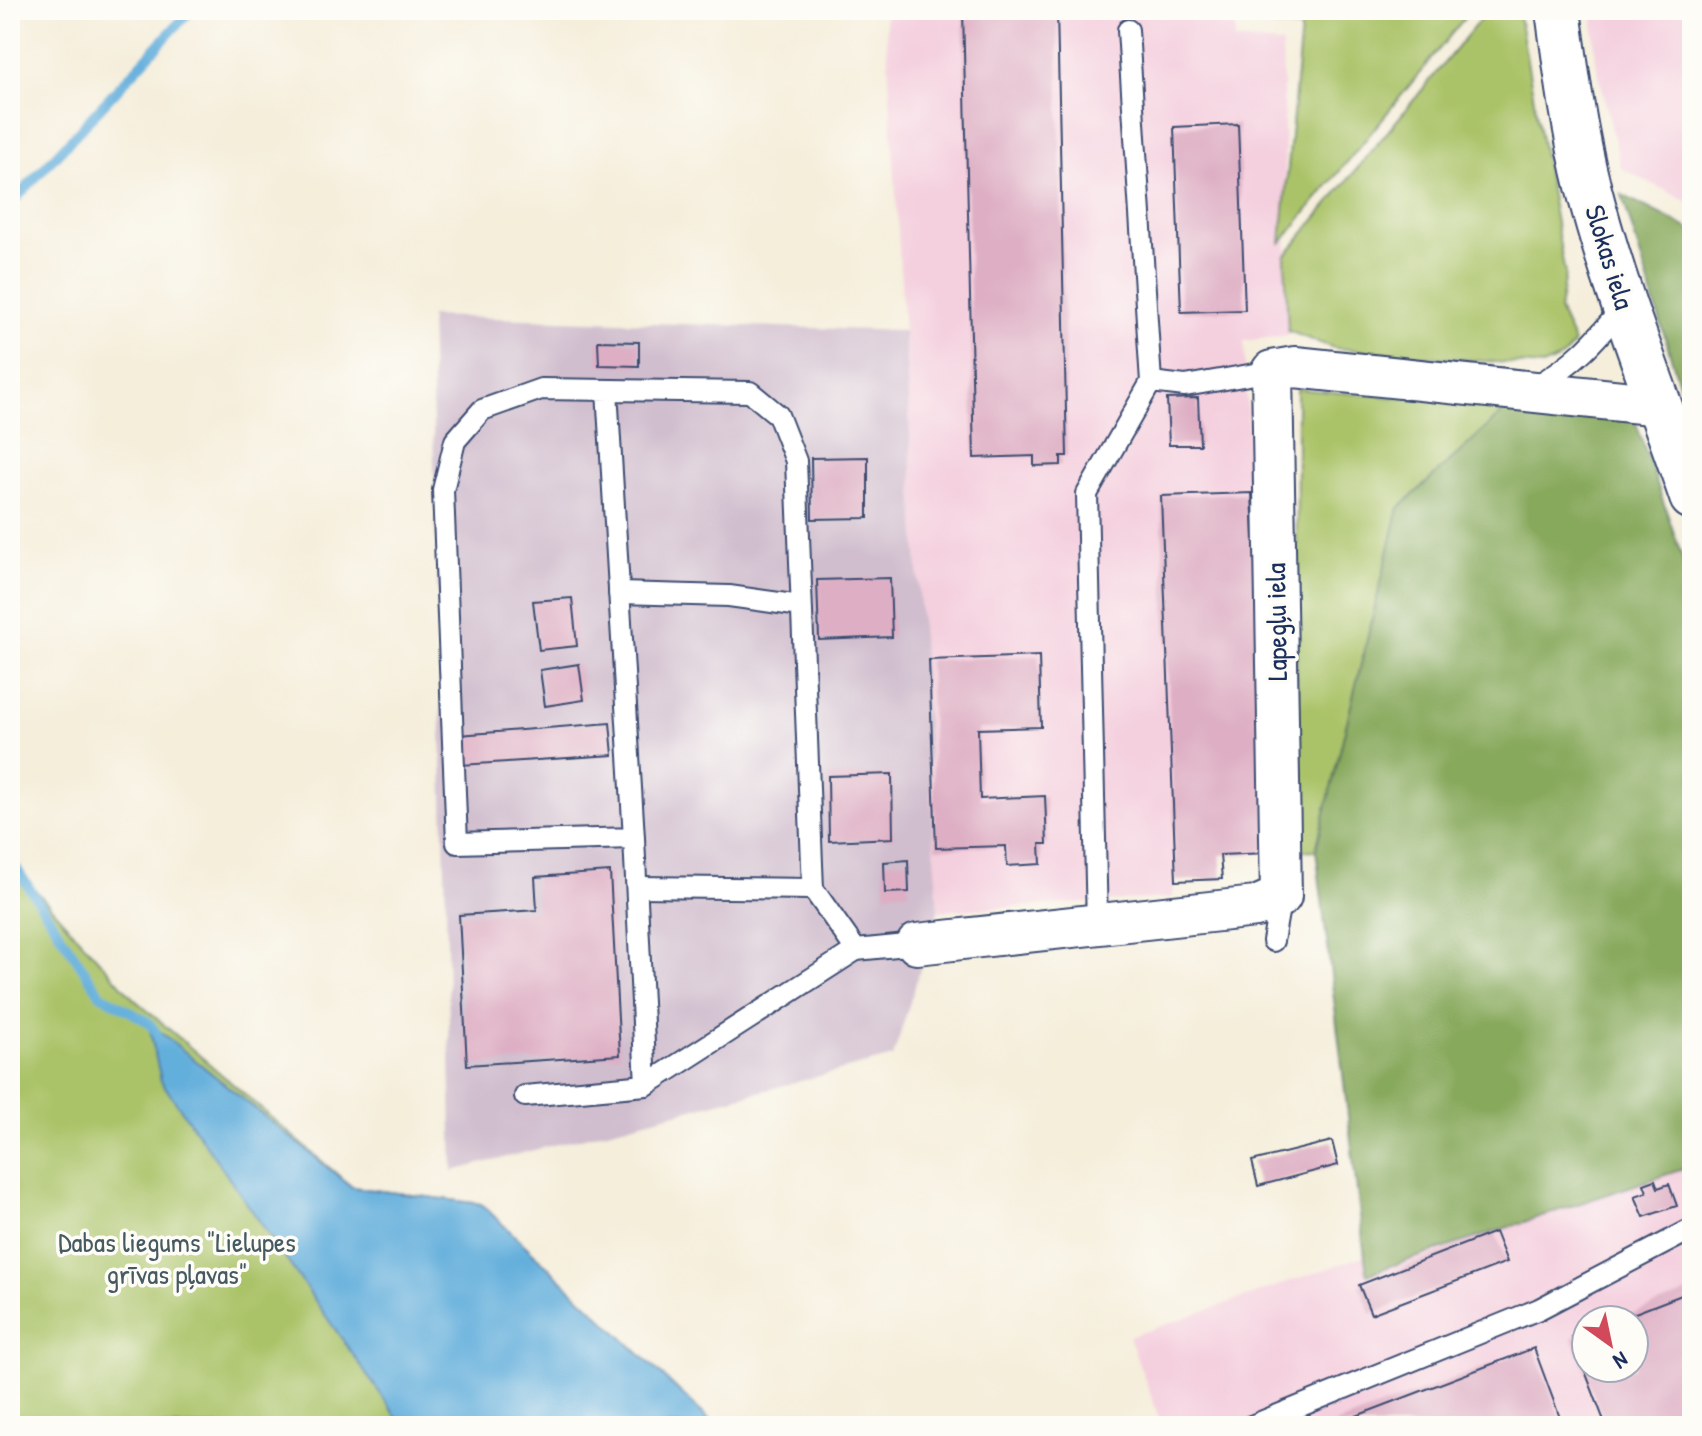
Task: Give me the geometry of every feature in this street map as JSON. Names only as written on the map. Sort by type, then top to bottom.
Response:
[{"type":"main road","name":"Slokas iela","points":[[1558,10],[1589,190],[1625,305],[1692,497]]},
{"type":"street","points":[[1272,371],[1295,367],[1660,405]]},
{"type":"street","name":"Lapegļu iela","points":[[1272,371],[1281,896]]},
{"type":"street","points":[[917,944],[1256,907],[1281,896]]},
{"type":"lane","points":[[1097,925],[1087,494],[1151,382],[1128,30]]},
{"type":"lane","points":[[1526,391],[1565,370],[1585,352],[1625,305]]},
{"type":"lane","points":[[1151,382],[1185,386],[1272,371]]},
{"type":"lane","points":[[634,838],[457,843],[443,490],[455,441],[482,410],[541,389],[750,392],[778,415],[796,461],[813,889],[856,950]]},
{"type":"lane","points":[[607,390],[646,1085]]},
{"type":"lane","points":[[619,593],[729,596],[801,606]]},
{"type":"lane","points":[[637,887],[813,889]]},
{"type":"lane","points":[[1273,941],[1281,896]]},
{"type":"lane","points":[[525,1096],[646,1085],[856,950],[917,944]]},
{"type":"lane","points":[[1251,1426],[1539,1309],[1692,1229]]},
{"type":"shaded area","points":[[885,10],[1235,10],[1235,40],[1282,44],[1289,335],[1244,341],[1268,853],[1221,855],[1222,879],[1176,881],[1171,898],[938,911]]},
{"type":"shaded area","points":[[1592,10],[1692,10],[1692,204],[1621,168],[1596,62]]},
{"type":"shaded area","points":[[430,316],[904,331],[938,911],[893,1057],[453,1171]]},
{"type":"shaded area","points":[[1692,1143],[1692,1426],[1162,1426],[1129,1337]]},
{"type":"green space","points":[[1250,10],[1471,10],[1281,243],[1301,28],[1252,24]]},
{"type":"green space","points":[[1488,10],[1518,10],[1565,274],[1559,310],[1574,343],[1563,357],[1542,366],[1334,348],[1288,331],[1285,256]]},
{"type":"green space","points":[[1622,195],[1692,230],[1692,429],[1684,400]]},
{"type":"green space","points":[[1297,389],[1509,407],[1399,508],[1316,850],[1296,851]]},
{"type":"green space","points":[[1509,407],[1633,414],[1692,586],[1692,1166],[1367,1274],[1316,850],[1399,508]]},
{"type":"green space","name":"Dabas liegums \"Lielupes grīvas pļavas\"","points":[[10,862],[134,999],[352,1187],[481,1204],[716,1426],[10,1426]]},
{"type":"water","points":[[148,1022],[352,1187],[481,1204],[716,1426],[403,1426],[161,1081]]},
{"type":"building","points":[[963,10],[1057,10],[1067,456],[1061,456],[1061,465],[1034,466],[1034,456],[974,458]]},
{"type":"building","points":[[1238,124],[1245,310],[1181,312],[1174,127]]},
{"type":"building","points":[[598,341],[639,342],[639,366],[599,365]]},
{"type":"building","points":[[1198,398],[1200,445],[1169,445],[1167,399]]},
{"type":"building","points":[[868,457],[868,518],[812,519],[811,458]]},
{"type":"building","points":[[1252,493],[1268,853],[1220,855],[1222,879],[1176,881],[1161,496]]},
{"type":"building","points":[[890,578],[892,637],[819,640],[817,580]]},
{"type":"building","points":[[572,598],[577,646],[539,650],[533,601]]},
{"type":"building","points":[[1039,656],[1041,727],[978,729],[980,799],[1045,796],[1047,844],[1040,844],[1041,864],[1007,866],[1006,846],[936,848],[929,660]]},
{"type":"building","points":[[579,664],[584,700],[545,706],[540,670]]},
{"type":"building","points":[[610,723],[613,755],[461,765],[459,735]]},
{"type":"building","points":[[892,774],[893,838],[829,841],[828,776]]},
{"type":"building","points":[[908,860],[909,892],[885,893],[884,862]]},
{"type":"building","points":[[610,872],[620,1055],[467,1065],[459,915],[537,910],[535,877]]},
{"type":"building","points":[[1332,1141],[1338,1165],[1258,1186],[1252,1161]]},
{"type":"building","points":[[1655,1180],[1658,1188],[1669,1184],[1677,1206],[1644,1217],[1635,1196],[1647,1192],[1644,1184]]},
{"type":"building","points":[[1495,1232],[1507,1262],[1371,1314],[1359,1285]]},
{"type":"building","points":[[1692,1291],[1692,1426],[1606,1426],[1590,1384],[1650,1384],[1650,1307]]},
{"type":"building","points":[[1534,1348],[1563,1426],[1330,1426]]},
{"type":"waterway","points":[[10,205],[191,10]]},
{"type":"waterway","points":[[10,859],[100,994],[148,1022],[156,1032]]}]
